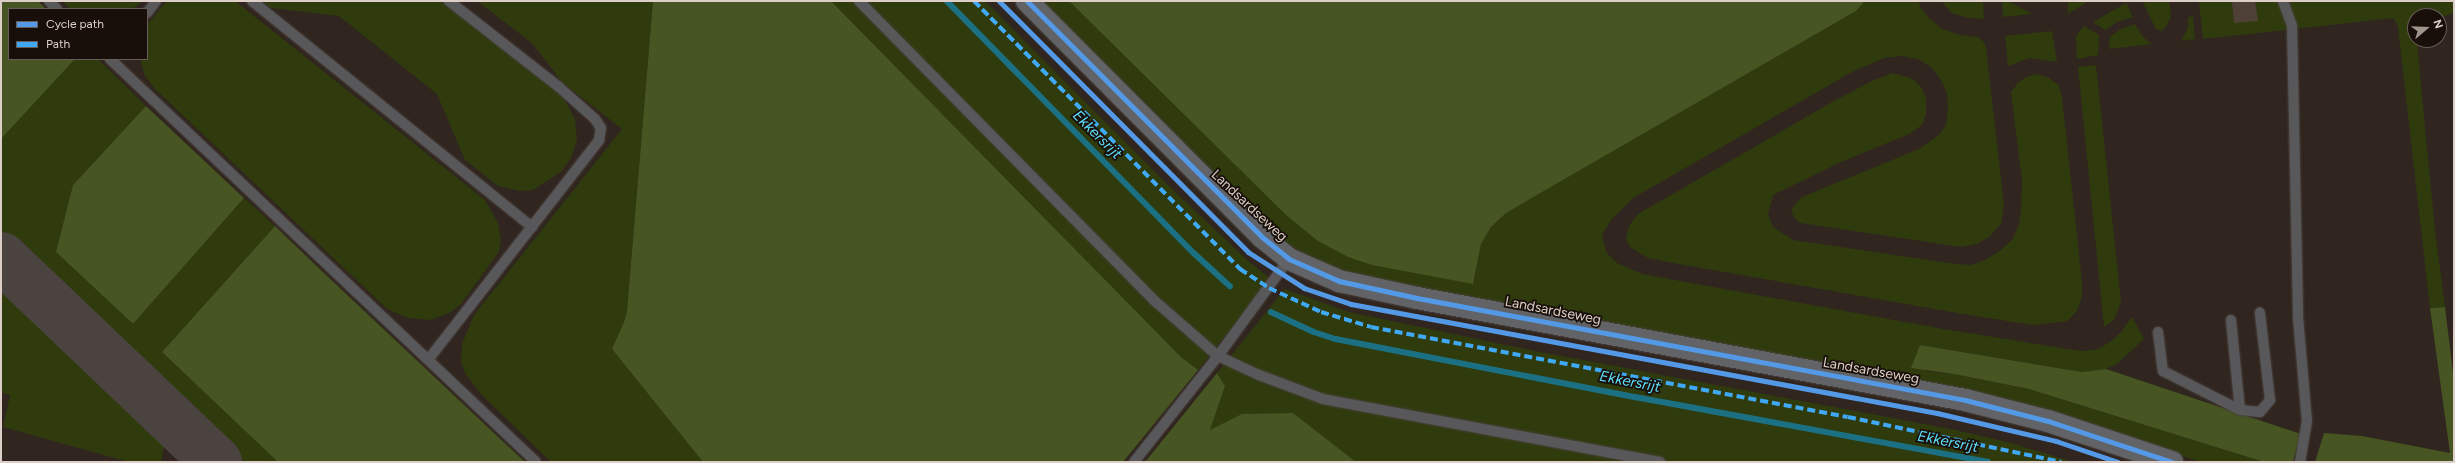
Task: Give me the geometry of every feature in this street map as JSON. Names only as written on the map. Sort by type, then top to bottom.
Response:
[{"type":"street","name":"Landsardseweg","points":[[1027,1],[1262,238],[1289,259],[1339,281],[1410,296],[1964,400],[2048,421],[2172,462]]},
{"type":"lane","points":[[49,1],[57,8]]},
{"type":"lane","points":[[148,12],[156,1]]},
{"type":"lane","points":[[252,1],[532,227]]},
{"type":"lane","points":[[428,360],[599,140],[601,128],[595,119],[559,87],[449,1]]},
{"type":"lane","points":[[859,1],[1156,302],[1218,356],[1259,375],[1323,399],[1660,462]]},
{"type":"lane","points":[[2283,1],[2292,26],[2298,317],[2307,421],[2300,462]]},
{"type":"lane","points":[[111,60],[536,462]]},
{"type":"lane","points":[[1134,462],[1218,356],[1289,259]]},
{"type":"lane","points":[[2158,332],[2163,372],[2240,410],[2260,412],[2270,400],[2260,313]]},
{"type":"lane","points":[[2231,320],[2240,410]]},
{"type":"green space","points":[[1,1],[38,1],[45,8],[8,8],[8,60],[74,60],[1,139]]},
{"type":"green space","points":[[62,1],[142,1],[134,8],[69,8]]},
{"type":"green space","points":[[167,1],[235,1],[485,200],[498,223],[501,240],[499,252],[461,304],[451,312],[431,320],[408,318],[387,309],[154,88],[145,76],[140,60],[148,60],[148,24]]},
{"type":"green space","points":[[262,1],[441,1],[563,97],[575,119],[577,139],[571,158],[562,171],[533,190],[520,191],[498,186],[465,160],[437,94],[339,16],[271,8]]},
{"type":"green space","points":[[477,1],[653,1],[627,311],[624,322],[612,349],[703,462],[551,462],[481,394],[465,373],[461,362],[462,344],[474,315],[622,129],[563,83],[532,43]]},
{"type":"green space","points":[[653,1],[831,1],[1181,357],[1198,370],[1123,462],[703,462],[612,349],[624,322],[627,311]]},
{"type":"green space","points":[[831,1],[985,1],[1170,187],[1246,259],[1271,279],[1198,370],[1181,357]]},
{"type":"green space","points":[[1041,1],[1069,1],[1286,215],[1473,284],[1481,244],[1491,227],[1506,213],[1856,11],[1865,1],[1919,1],[1920,7],[1929,18],[1942,29],[1960,35],[1978,37],[1984,42],[1986,48],[2004,205],[2001,224],[1989,237],[1977,244],[1961,247],[1800,223],[1794,217],[1791,210],[1802,197],[1919,149],[1938,136],[1946,125],[1948,108],[1947,93],[1941,80],[1932,68],[1918,59],[1902,56],[1884,58],[1852,72],[1633,198],[1611,220],[1602,235],[1606,252],[1617,263],[1642,274],[1943,329],[2080,351],[2098,349],[2110,342],[2121,332],[2132,317],[2144,339],[2118,363],[2106,369],[2082,372],[1920,345],[1926,371],[1954,374],[2029,389],[2264,462],[2200,462],[2135,440],[1346,275],[1303,254],[1285,241],[1256,215]]},
{"type":"green space","points":[[1069,1],[1865,1],[1856,11],[1506,213],[1491,227],[1481,244],[1473,284],[1372,265],[1348,257],[1318,241],[1286,215]]},
{"type":"green space","points":[[1941,1],[1983,1],[1984,19],[1965,17],[1952,13]]},
{"type":"green space","points":[[2002,1],[2008,1],[2032,14],[2003,17]]},
{"type":"green space","points":[[2068,1],[2089,1],[2068,14]]},
{"type":"green space","points":[[2142,1],[2169,1],[2171,17],[2166,27],[2161,31],[2156,29]]},
{"type":"green space","points":[[2199,1],[2454,1],[2454,13],[2447,15],[2447,8],[2407,8],[2407,48],[2417,48],[2435,231],[2445,307],[2430,308],[2398,27],[2394,18],[2203,39]]},
{"type":"green space","points":[[2126,3],[2133,17],[2117,22],[2105,30],[2093,22]]},
{"type":"green space","points":[[2193,15],[2195,39],[2181,41],[2188,28],[2188,18]]},
{"type":"green space","points":[[2135,24],[2143,37],[2152,44],[2109,49],[2110,37],[2119,30]]},
{"type":"green space","points":[[2084,26],[2099,35],[2098,55],[2077,59],[2076,36]]},
{"type":"green space","points":[[2052,31],[2057,62],[2029,58],[2008,66],[2005,36]]},
{"type":"green space","points":[[74,60],[99,60],[146,106],[73,185],[56,252],[133,324],[244,198],[275,226],[162,352],[278,462],[240,462],[1,234],[1,139]]},
{"type":"green space","points":[[2096,65],[2121,302],[2114,320],[2104,327],[2078,67]]},
{"type":"green space","points":[[1893,73],[1913,79],[1922,88],[1926,99],[1926,114],[1922,125],[1909,134],[1841,162],[1773,195],[1768,214],[1773,227],[1793,240],[1956,264],[1971,265],[1985,260],[2000,251],[2013,239],[2019,224],[2022,180],[2011,92],[2018,83],[2026,77],[2037,74],[2049,78],[2059,86],[2062,98],[2082,282],[2082,296],[2077,311],[2067,321],[2033,325],[1963,314],[1648,258],[1630,247],[1626,239],[1629,226],[1638,214],[1834,101],[1872,81]]},
{"type":"green space","points":[[146,106],[244,198],[133,324],[56,252],[73,185]]},
{"type":"green space","points":[[275,226],[525,462],[278,462],[162,352]]},
{"type":"green space","points":[[1,280],[166,437],[161,462],[129,462],[3,427],[10,395],[1,392]]},
{"type":"green space","points":[[1285,289],[1349,312],[1530,350],[1956,430],[2015,444],[2073,462],[1356,462],[1293,413],[1210,430],[1225,386],[1217,373]]},
{"type":"green space","points":[[2445,307],[2454,381],[2454,462],[2315,462],[2324,433],[2362,436],[2450,453],[2430,308]]},
{"type":"green space","points":[[1920,345],[2082,372],[2106,369],[2301,434],[2293,462],[2264,462],[2029,389],[1954,374],[1911,368]]},
{"type":"green space","points":[[1217,373],[1225,386],[1210,430],[1242,414],[1293,413],[1356,462],[1145,462]]},
{"type":"building","points":[[2232,1],[2255,1],[2258,21],[2234,23]]},
{"type":"waterway","name":"Ekkersrijt","points":[[947,1],[1194,253],[1230,286]]},
{"type":"waterway","name":"Ekkersrijt","points":[[1271,312],[1314,332],[1336,339],[1635,397],[1988,462]]},
{"type":"taxiway","points":[[1,257],[216,462]]},
{"type":"marked path","points":[[974,1],[1240,269],[1269,288],[1321,312],[1371,327],[1848,417],[2061,462]]},
{"type":"cycle path","points":[[999,1],[1248,252],[1304,288],[1351,304],[1937,413],[2056,441],[2118,462]]},
{"type":"cycle path","points":[[1027,1],[1262,237],[1289,259],[1339,281],[1417,298],[1965,400],[2048,421],[2172,462]]}]
